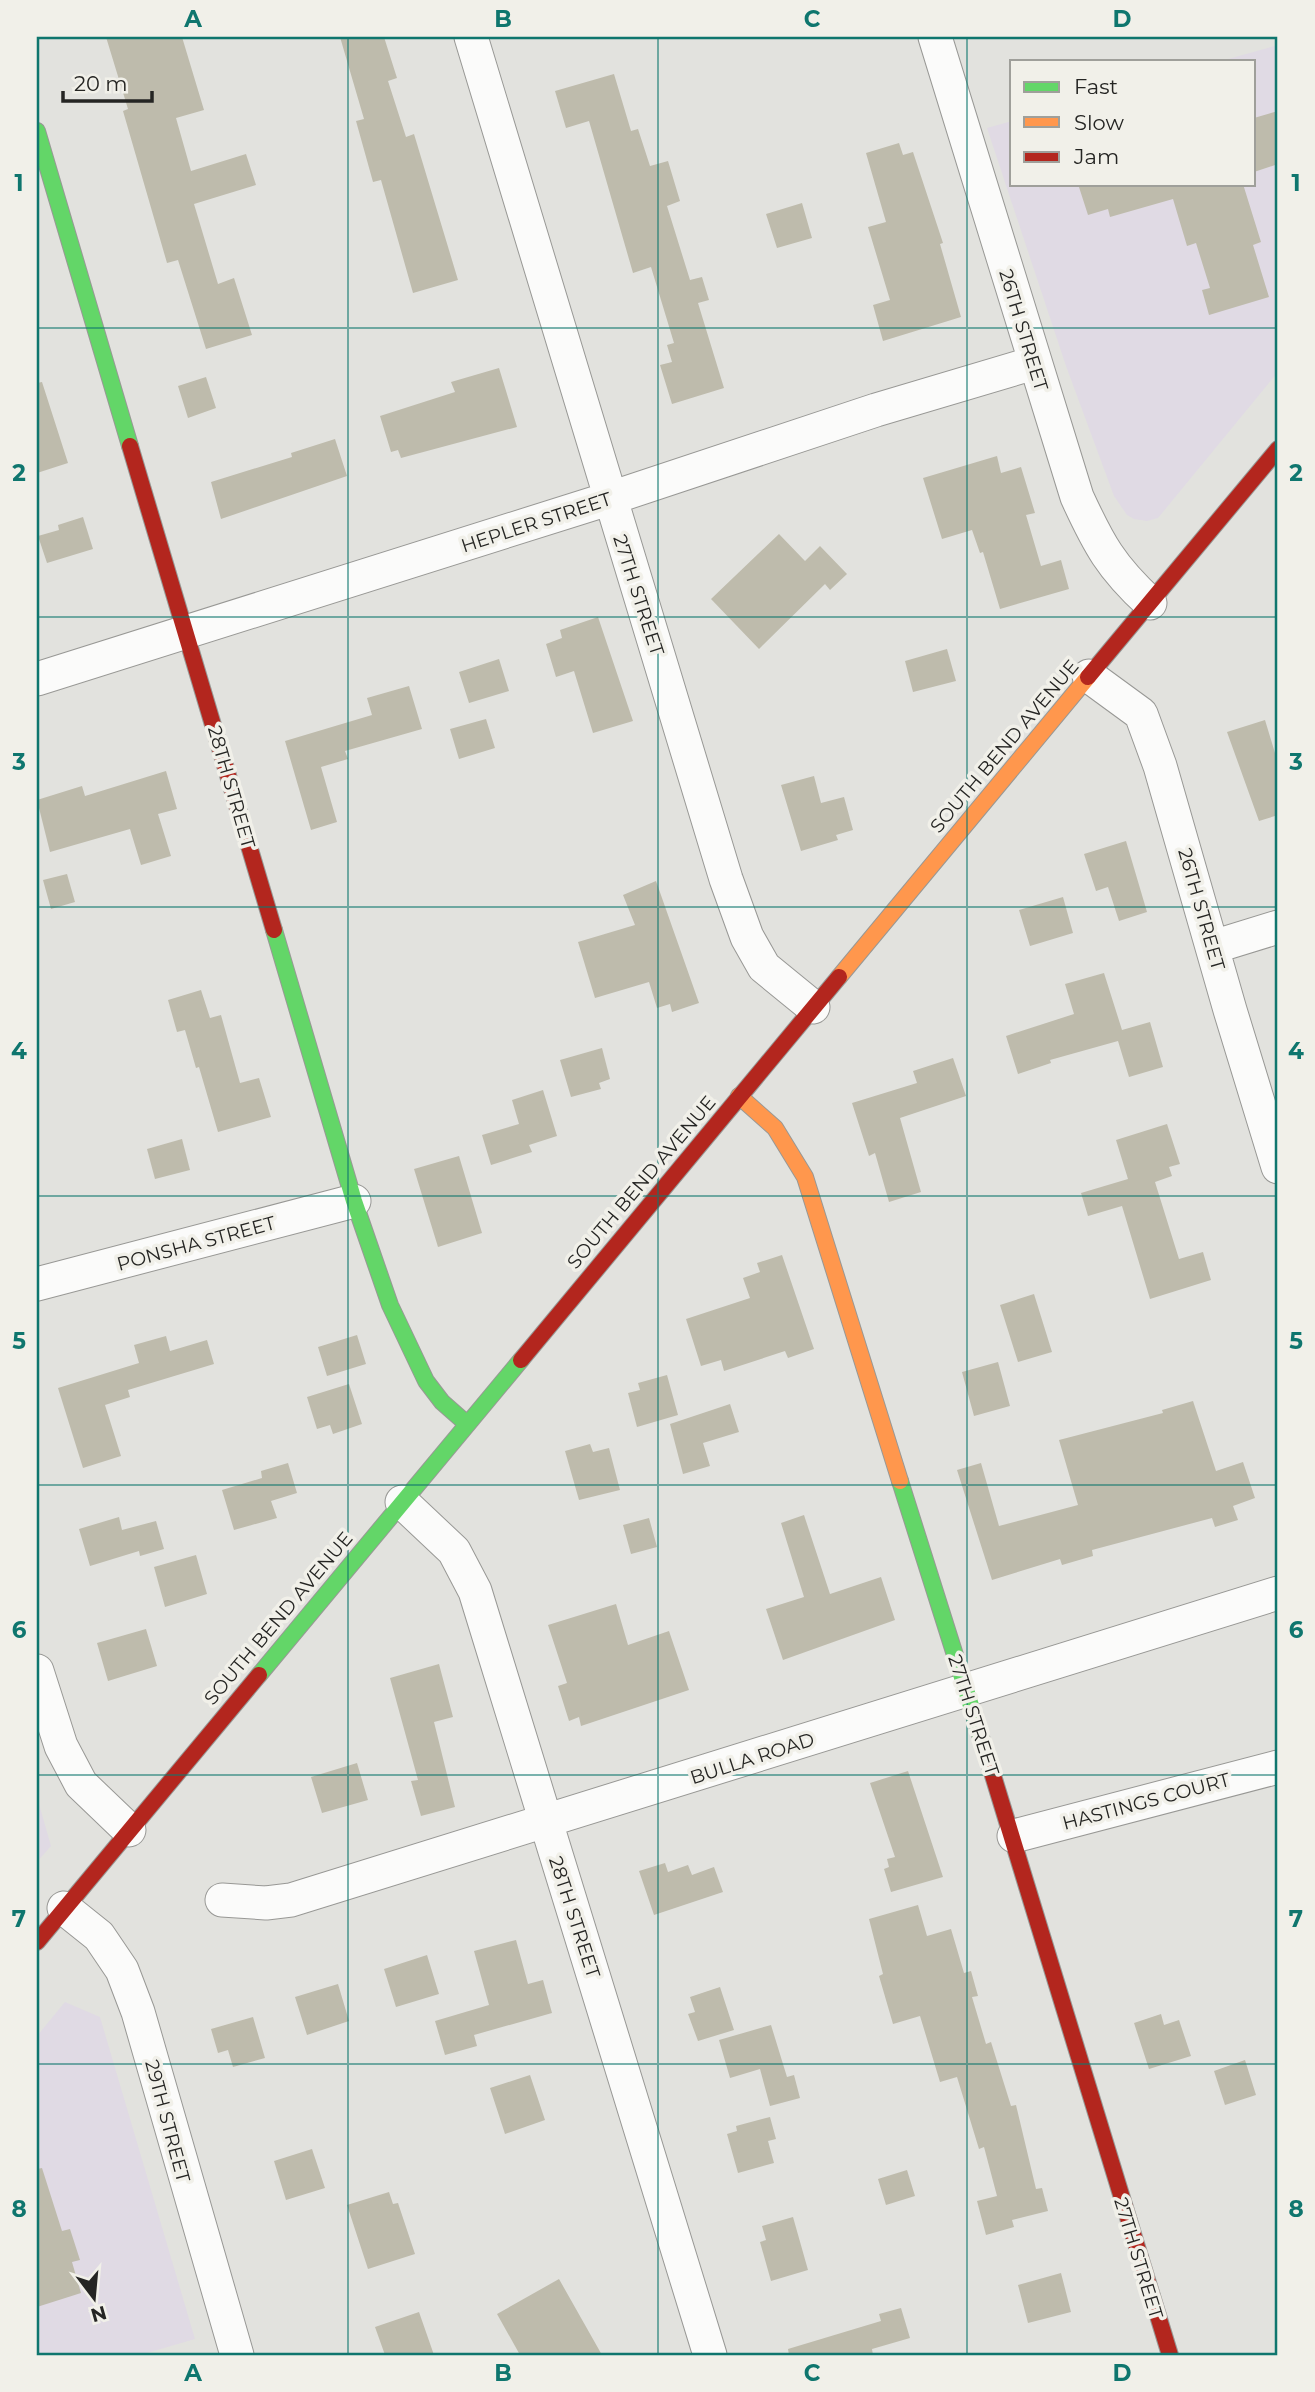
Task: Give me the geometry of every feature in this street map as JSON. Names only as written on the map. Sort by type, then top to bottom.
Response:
[{"type":"street","name":"27TH STREET","points":[[471,37],[608,499],[726,879],[747,937],[764,967],[813,1007]]},
{"type":"street","name":"26TH STREET","points":[[935,37],[1077,497],[1099,546],[1119,573],[1150,603]]},
{"type":"street","name":"28TH STREET","points":[[37,131],[354,1201],[392,1306],[415,1360],[438,1398],[467,1424]]},
{"type":"street","name":"HEPLER STREET","points":[[37,679],[608,499],[876,410],[1034,363]]},
{"type":"street","name":"SOUTH BEND AVENUE","points":[[37,1942],[1278,449]]},
{"type":"street","name":"26TH STREET","points":[[1089,676],[1140,715],[1160,766],[1278,1167]]},
{"type":"street","points":[[1213,947],[1278,927]]},
{"type":"street","name":"27TH STREET","points":[[739,1096],[775,1128],[805,1177],[827,1240],[964,1690],[1014,1836],[1069,2030],[1170,2355]]},
{"type":"street","name":"PONSHA STREET","points":[[37,1284],[354,1201]]},
{"type":"street","name":"28TH STREET","points":[[402,1502],[454,1551],[475,1591],[710,2355]]},
{"type":"street","name":"BULLA ROAD","points":[[222,1900],[266,1903],[291,1900],[1278,1593]]},
{"type":"street","points":[[37,1671],[61,1745],[81,1784],[129,1829]]},
{"type":"street","name":"HASTINGS COURT","points":[[1014,1836],[1278,1767]]},
{"type":"street","name":"29TH STREET","points":[[64,1908],[100,1936],[122,1970],[138,2012],[237,2355]]},
{"type":"shaded area","points":[[1278,45],[1278,372],[1158,518],[1147,521],[1134,519],[1127,515],[1114,496],[1066,366],[987,128],[1010,122],[1010,186],[1256,186],[1256,60],[1225,60]]},
{"type":"shaded area","points":[[37,1797],[51,1846],[37,1862]]},
{"type":"shaded area","points":[[65,2002],[100,2017],[195,2339],[140,2355],[37,2355],[37,2036]]},
{"type":"building","points":[[106,37],[182,37],[204,110],[176,118],[191,171],[246,154],[256,185],[194,204],[218,284],[234,278],[252,335],[206,349],[178,260],[167,263],[123,111],[128,109]]},
{"type":"building","points":[[340,37],[384,37],[397,78],[388,81],[406,137],[414,134],[458,280],[413,293],[381,180],[373,182],[356,121],[364,119]]},
{"type":"building","points":[[614,74],[631,131],[638,129],[650,166],[668,161],[680,201],[667,206],[690,280],[702,277],[709,300],[698,303],[724,388],[672,404],[660,365],[672,362],[667,345],[674,343],[651,267],[633,273],[589,121],[566,128],[555,91]]},
{"type":"building","points":[[1278,111],[1278,164],[1256,171],[1256,117]]},
{"type":"building","points":[[899,143],[903,155],[913,152],[943,243],[940,244],[961,317],[883,341],[873,305],[890,300],[868,227],[886,222],[866,153]]},
{"type":"building","points":[[1079,186],[1244,186],[1261,242],[1253,245],[1269,297],[1209,315],[1202,290],[1210,288],[1196,243],[1187,246],[1173,199],[1110,217],[1108,209],[1088,215]]},
{"type":"building","points":[[802,203],[812,238],[777,248],[766,214]]},
{"type":"building","points":[[499,368],[517,427],[401,458],[398,450],[391,452],[380,416],[455,392],[451,382]]},
{"type":"building","points":[[206,377],[216,408],[188,418],[178,386]]},
{"type":"building","points":[[42,382],[68,463],[37,473],[37,383]]},
{"type":"building","points":[[335,439],[347,476],[221,519],[211,482],[292,457],[291,453]]},
{"type":"building","points":[[997,456],[1001,473],[1021,467],[1035,513],[1026,515],[1041,566],[1061,560],[1069,589],[1000,609],[983,552],[980,553],[972,530],[942,539],[923,478]]},
{"type":"building","points":[[83,517],[93,549],[47,563],[38,536],[59,530],[58,525]]},
{"type":"building","points":[[779,534],[805,561],[820,546],[847,574],[830,590],[825,584],[759,649],[711,599]]},
{"type":"building","points":[[598,617],[633,721],[593,733],[574,671],[556,677],[546,644],[562,638],[560,630]]},
{"type":"building","points":[[947,649],[956,681],[913,692],[905,661]]},
{"type":"building","points":[[499,659],[509,691],[469,703],[459,672]]},
{"type":"building","points":[[409,686],[422,729],[345,751],[348,759],[321,767],[337,822],[311,830],[285,741],[372,715],[367,698]]},
{"type":"building","points":[[486,719],[495,748],[459,759],[450,729]]},
{"type":"building","points":[[1265,720],[1278,763],[1278,815],[1259,821],[1227,732]]},
{"type":"building","points":[[166,771],[177,809],[158,814],[171,856],[141,865],[130,829],[50,852],[37,800],[82,786],[85,796]]},
{"type":"building","points":[[814,776],[821,803],[844,797],[853,830],[836,835],[838,840],[801,851],[781,785]]},
{"type":"building","points":[[1126,841],[1147,912],[1119,921],[1108,887],[1096,891],[1084,854]]},
{"type":"building","points":[[67,874],[75,902],[51,909],[43,880]]},
{"type":"building","points":[[656,881],[699,1003],[672,1012],[670,1004],[657,1008],[649,982],[595,998],[578,942],[635,925],[623,895]]},
{"type":"building","points":[[1063,897],[1073,933],[1030,946],[1019,910]]},
{"type":"building","points":[[1104,973],[1122,1030],[1150,1022],[1163,1067],[1129,1077],[1118,1041],[1050,1060],[1051,1063],[1018,1074],[1006,1036],[1074,1014],[1065,984]]},
{"type":"building","points":[[201,990],[210,1018],[221,1015],[240,1083],[259,1078],[271,1117],[218,1132],[185,1030],[177,1032],[168,1000]]},
{"type":"building","points":[[602,1048],[610,1079],[599,1083],[601,1089],[571,1097],[560,1060]]},
{"type":"building","points":[[953,1058],[966,1096],[900,1118],[921,1192],[889,1202],[875,1153],[869,1156],[852,1103],[917,1083],[913,1071]]},
{"type":"building","points":[[543,1090],[557,1136],[529,1145],[532,1152],[491,1165],[482,1135],[519,1124],[512,1100]]},
{"type":"building","points":[[1167,1124],[1180,1164],[1169,1167],[1172,1176],[1155,1182],[1179,1259],[1203,1252],[1211,1280],[1150,1299],[1122,1206],[1088,1216],[1081,1193],[1128,1179],[1116,1140]]},
{"type":"building","points":[[182,1139],[190,1170],[155,1179],[147,1149]]},
{"type":"building","points":[[459,1156],[482,1233],[438,1247],[414,1169]]},
{"type":"building","points":[[782,1255],[814,1349],[788,1358],[785,1351],[724,1371],[721,1360],[701,1366],[686,1319],[750,1298],[743,1278],[760,1272],[757,1263]]},
{"type":"building","points":[[1034,1294],[1052,1352],[1018,1362],[1000,1305]]},
{"type":"building","points":[[357,1335],[366,1364],[327,1376],[318,1347]]},
{"type":"building","points":[[166,1336],[170,1351],[207,1340],[214,1364],[128,1390],[130,1397],[105,1405],[121,1456],[83,1468],[58,1388],[139,1363],[134,1345]]},
{"type":"building","points":[[998,1362],[1010,1406],[974,1416],[962,1372]]},
{"type":"building","points":[[667,1375],[678,1415],[637,1427],[628,1393],[640,1390],[638,1383]]},
{"type":"building","points":[[349,1384],[362,1424],[333,1434],[330,1425],[317,1429],[307,1397]]},
{"type":"building","points":[[1193,1401],[1216,1471],[1243,1462],[1255,1498],[1233,1506],[1238,1520],[1215,1527],[1212,1518],[1092,1550],[1093,1556],[1062,1565],[1060,1559],[992,1580],[957,1470],[981,1463],[999,1526],[1078,1505],[1059,1440],[1163,1413],[1162,1410]]},
{"type":"building","points":[[730,1404],[739,1432],[703,1443],[710,1466],[683,1474],[670,1424]]},
{"type":"building","points":[[590,1444],[593,1452],[609,1448],[620,1490],[579,1500],[565,1451]]},
{"type":"building","points":[[288,1463],[297,1493],[271,1501],[277,1518],[234,1530],[222,1490],[262,1478],[261,1471]]},
{"type":"building","points":[[804,1515],[830,1594],[881,1577],[895,1620],[783,1660],[766,1609],[804,1597],[781,1523]]},
{"type":"building","points":[[119,1517],[122,1530],[156,1521],[164,1549],[140,1556],[139,1551],[90,1566],[79,1529]]},
{"type":"building","points":[[649,1518],[657,1547],[631,1554],[623,1525]]},
{"type":"building","points":[[196,1555],[207,1594],[165,1607],[154,1567]]},
{"type":"building","points":[[616,1604],[628,1645],[669,1631],[689,1690],[581,1726],[579,1717],[569,1721],[558,1686],[567,1683],[548,1625]]},
{"type":"building","points":[[146,1629],[157,1666],[108,1681],[97,1643]]},
{"type":"building","points":[[439,1664],[453,1717],[434,1722],[455,1807],[421,1816],[411,1781],[418,1780],[390,1678]]},
{"type":"building","points":[[357,1763],[368,1800],[322,1813],[311,1777]]},
{"type":"building","points":[[908,1771],[943,1877],[891,1892],[884,1869],[889,1867],[887,1859],[895,1857],[870,1783]]},
{"type":"building","points":[[665,1863],[668,1872],[688,1865],[692,1875],[714,1867],[723,1892],[654,1915],[639,1871]]},
{"type":"building","points":[[918,1905],[927,1936],[951,1929],[964,1973],[971,1971],[978,1996],[972,1997],[986,2044],[991,2042],[1011,2106],[1016,2105],[1036,2189],[1042,2188],[1048,2211],[1012,2220],[1014,2227],[986,2235],[977,2201],[997,2196],[984,2147],[979,2149],[957,2077],[940,2082],[920,2016],[893,2024],[879,1976],[883,1974],[869,1919]]},
{"type":"building","points":[[516,1940],[528,1984],[543,1980],[552,2013],[474,2035],[477,2046],[445,2055],[435,2021],[489,2005],[474,1951]]},
{"type":"building","points":[[427,1955],[439,1994],[396,2007],[384,1969]]},
{"type":"building","points":[[338,1984],[349,2021],[307,2035],[295,1997]]},
{"type":"building","points":[[720,1987],[734,2030],[698,2041],[688,2014],[695,2012],[690,1997]]},
{"type":"building","points":[[1161,2014],[1164,2025],[1179,2020],[1191,2056],[1149,2069],[1134,2023]]},
{"type":"building","points":[[253,2017],[265,2058],[233,2067],[228,2050],[218,2053],[211,2029]]},
{"type":"building","points":[[771,2025],[787,2077],[794,2075],[800,2098],[770,2106],[760,2069],[730,2078],[719,2040]]},
{"type":"building","points":[[1245,2060],[1256,2095],[1225,2105],[1214,2071]]},
{"type":"building","points":[[530,2075],[545,2120],[505,2134],[490,2088]]},
{"type":"building","points":[[770,2117],[776,2139],[768,2141],[774,2163],[738,2173],[727,2134],[737,2131],[736,2126]]},
{"type":"building","points":[[312,2149],[325,2188],[286,2200],[274,2161]]},
{"type":"building","points":[[42,2168],[62,2231],[70,2229],[80,2260],[72,2262],[81,2293],[37,2307],[37,2169]]},
{"type":"building","points":[[907,2170],[915,2196],[886,2205],[878,2179]]},
{"type":"building","points":[[389,2192],[393,2204],[398,2203],[415,2254],[368,2269],[347,2205]]},
{"type":"building","points":[[793,2217],[808,2270],[771,2281],[760,2242],[766,2240],[762,2226]]},
{"type":"building","points":[[1061,2273],[1071,2312],[1028,2323],[1018,2285]]},
{"type":"building","points":[[559,2279],[602,2355],[520,2355],[497,2314]]},
{"type":"building","points":[[901,2308],[910,2338],[872,2349],[873,2355],[789,2355],[788,2349],[881,2321],[879,2314]]},
{"type":"building","points":[[419,2312],[434,2355],[385,2355],[375,2327]]},
{"type":"traffic: fast","points":[[37,131],[130,446]]},
{"type":"traffic: fast","points":[[274,930],[354,1201],[390,1305],[426,1381],[442,1402],[467,1424]]},
{"type":"traffic: fast","points":[[259,1675],[521,1360]]},
{"type":"traffic: fast","points":[[900,1481],[991,1769]]},
{"type":"traffic: slow","points":[[839,977],[1088,677]]},
{"type":"traffic: slow","points":[[739,1096],[775,1128],[805,1177],[900,1481]]},
{"type":"traffic: jam","points":[[130,446],[274,930]]},
{"type":"traffic: jam","points":[[1088,677],[1278,449]]},
{"type":"traffic: jam","points":[[521,1360],[839,977]]},
{"type":"traffic: jam","points":[[37,1942],[259,1675]]},
{"type":"traffic: jam","points":[[991,1769],[1170,2355]]}]
